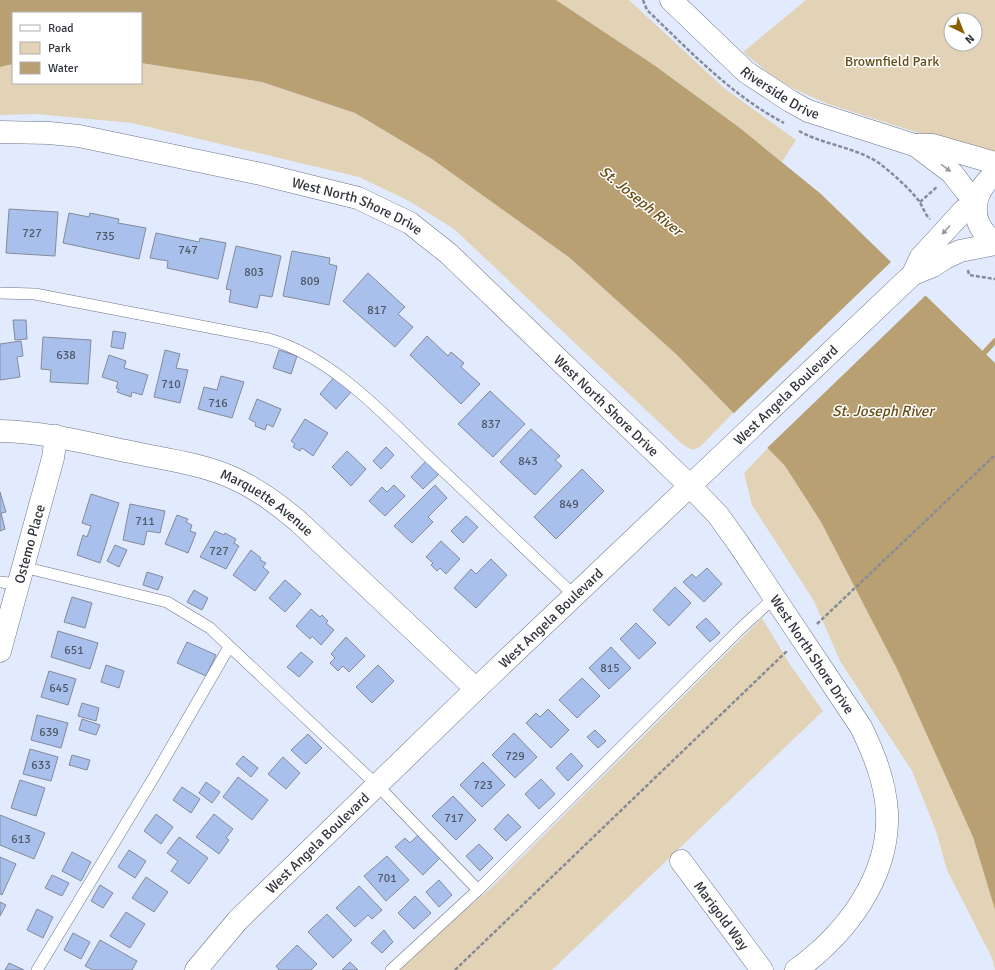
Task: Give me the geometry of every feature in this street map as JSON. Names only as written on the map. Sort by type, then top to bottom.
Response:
[{"type":"street","name":"Riverside Drive","points":[[671,0],[746,72],[790,102],[808,111],[914,145],[933,145],[995,163]]},
{"type":"street","name":"West North Shore Drive","points":[[0,132],[49,133],[98,140],[261,174],[358,198],[410,223],[449,254],[689,485],[718,515],[775,597],[861,727],[876,759],[884,792],[887,813],[884,843],[877,871],[859,906],[836,936],[796,970]]},
{"type":"street","name":"Riverside Drive","points":[[914,145],[952,173],[976,203]]},
{"type":"street","points":[[995,174],[986,181],[976,203],[978,220],[982,230],[995,243]]},
{"type":"street","name":"West Angela Boulevard","points":[[196,970],[238,920],[574,595],[913,274],[921,257],[964,210],[976,203]]},
{"type":"street","name":"West Angela Boulevard","points":[[913,274],[933,266],[960,251],[995,243]]},
{"type":"street","name":"Marquette Avenue","points":[[0,430],[32,431],[197,466],[226,475],[256,489],[277,503],[299,522],[476,689]]},
{"type":"street","name":"Ostemo Place","points":[[0,651],[14,578],[53,458],[56,436]]},
{"type":"street","name":"Marigold Way","points":[[681,860],[762,970]]},
{"type":"lane","points":[[0,293],[35,294],[269,339],[286,344],[306,353],[328,366],[386,417],[574,595]]},
{"type":"lane","points":[[14,578],[168,602],[210,628],[378,786],[478,890]]},
{"type":"lane","points":[[391,970],[478,890],[735,634],[775,597]]},
{"type":"lane","points":[[37,970],[156,774],[229,647]]},
{"type":"path","points":[[920,202],[940,184]]},
{"type":"path","points":[[965,264],[969,275],[995,279]]},
{"type":"path","points":[[812,628],[995,455]]},
{"type":"path","points":[[455,970],[789,650]]},
{"type":"green space","points":[[556,0],[629,0],[724,88],[796,140],[782,162],[740,128],[654,65]]},
{"type":"green space","name":"Brownfield Park","points":[[806,0],[995,0],[995,154],[928,136],[828,104],[794,89],[771,75],[743,52]]},
{"type":"green space","points":[[142,63],[262,82],[355,113],[432,159],[570,258],[677,355],[733,413],[700,447],[692,450],[682,444],[454,229],[409,201],[359,177],[132,123],[36,114],[0,115],[0,67],[12,64],[12,84],[142,84]]},
{"type":"green space","points":[[768,448],[785,466],[821,522],[898,671],[973,837],[995,910],[995,970],[992,958],[947,870],[936,831],[912,771],[840,661],[814,601],[752,505],[744,473]]},
{"type":"green space","points":[[762,618],[791,666],[823,711],[552,970],[398,970],[429,940],[490,889]]},
{"type":"water","name":"St. Joseph River","points":[[0,0],[556,0],[654,65],[740,128],[821,194],[995,363],[995,910],[973,837],[898,671],[821,522],[785,466],[677,355],[570,258],[432,159],[355,113],[262,82],[142,63],[142,12],[12,12],[12,64],[0,67]]},
{"type":"pier","points":[[892,261],[926,295],[766,449],[732,415]]},
{"type":"building","points":[[9,209],[58,212],[55,256],[6,253]]},
{"type":"building","points":[[69,213],[89,217],[90,213],[119,219],[118,223],[146,228],[139,259],[63,243]]},
{"type":"building","points":[[156,233],[199,242],[200,238],[226,243],[218,279],[167,268],[168,261],[150,258]]},
{"type":"building","points":[[236,246],[281,256],[272,297],[260,295],[257,308],[229,302],[231,290],[226,289]]},
{"type":"building","points":[[292,251],[330,258],[329,264],[337,266],[329,305],[283,296]]},
{"type":"building","points":[[368,273],[405,307],[398,314],[413,327],[395,347],[343,301]]},
{"type":"building","points":[[13,320],[26,320],[27,339],[15,340]]},
{"type":"building","points":[[113,331],[126,333],[123,349],[111,347]]},
{"type":"building","points":[[427,336],[448,356],[451,352],[464,363],[461,367],[480,384],[461,404],[410,355]]},
{"type":"building","points":[[43,337],[91,340],[88,384],[50,382],[51,370],[41,369]]},
{"type":"building","points":[[21,341],[23,356],[17,357],[20,377],[0,380],[0,344]]},
{"type":"building","points":[[165,350],[180,354],[176,368],[188,370],[180,403],[154,397]]},
{"type":"building","points":[[279,350],[297,356],[291,374],[273,368]]},
{"type":"building","points":[[109,355],[126,361],[124,368],[148,375],[142,395],[132,392],[131,397],[117,392],[119,389],[116,388],[118,382],[102,377]]},
{"type":"building","points":[[221,376],[244,382],[232,418],[198,409],[204,387],[217,390]]},
{"type":"building","points":[[335,376],[352,391],[336,409],[320,394]]},
{"type":"building","points":[[490,391],[525,424],[493,457],[458,424]]},
{"type":"building","points":[[257,399],[281,409],[273,427],[267,424],[265,430],[255,426],[256,423],[249,419]]},
{"type":"building","points":[[305,419],[328,433],[313,456],[302,448],[300,451],[293,447],[295,444],[291,441]]},
{"type":"building","points":[[531,429],[560,456],[555,460],[562,466],[535,495],[500,462]]},
{"type":"building","points":[[386,447],[394,455],[381,469],[373,461]]},
{"type":"building","points":[[347,451],[366,469],[351,486],[332,467]]},
{"type":"building","points":[[426,461],[439,474],[423,489],[411,477]]},
{"type":"building","points":[[582,469],[604,491],[556,539],[534,517]]},
{"type":"building","points":[[394,485],[405,496],[385,516],[369,501],[382,487],[387,492]]},
{"type":"building","points":[[435,485],[447,498],[428,517],[433,522],[412,543],[394,526]]},
{"type":"building","points":[[0,492],[6,512],[1,513],[5,529],[0,531]]},
{"type":"building","points":[[91,494],[119,503],[100,563],[77,555],[83,535],[87,537],[91,526],[82,523]]},
{"type":"building","points":[[130,504],[165,511],[160,533],[147,531],[144,545],[123,540]]},
{"type":"building","points":[[177,515],[188,519],[186,522],[192,525],[190,531],[196,533],[188,553],[165,544]]},
{"type":"building","points":[[466,516],[478,527],[463,543],[451,531]]},
{"type":"building","points":[[215,531],[224,535],[225,533],[236,539],[234,543],[239,546],[226,569],[200,557]]},
{"type":"building","points":[[441,541],[460,559],[446,574],[440,568],[437,571],[431,565],[433,563],[426,557]]},
{"type":"building","points":[[115,545],[127,550],[119,567],[107,561]]},
{"type":"building","points":[[251,550],[261,558],[260,560],[266,563],[263,567],[269,572],[255,591],[233,575]]},
{"type":"building","points":[[491,559],[507,575],[476,608],[454,588],[471,569],[476,574]]},
{"type":"building","points":[[707,568],[722,584],[704,602],[683,582],[692,574],[696,578]]},
{"type":"building","points":[[147,572],[163,577],[158,590],[143,585]]},
{"type":"building","points":[[285,580],[301,594],[285,612],[269,598]]},
{"type":"building","points":[[675,587],[691,603],[669,626],[653,610]]},
{"type":"building","points":[[194,590],[208,598],[202,610],[187,602]]},
{"type":"building","points":[[72,597],[92,603],[85,628],[64,622]]},
{"type":"building","points":[[311,609],[320,617],[322,615],[328,621],[326,623],[334,630],[321,645],[312,636],[310,639],[296,626]]},
{"type":"building","points":[[706,618],[720,633],[710,642],[696,627]]},
{"type":"building","points":[[636,623],[656,643],[639,659],[620,639]]},
{"type":"building","points":[[58,631],[98,643],[90,669],[51,657]]},
{"type":"building","points":[[346,637],[365,656],[349,672],[343,666],[338,671],[330,663],[335,658],[331,654]]},
{"type":"building","points":[[187,642],[216,655],[206,676],[177,663]]},
{"type":"building","points":[[611,647],[631,668],[609,689],[589,668]]},
{"type":"building","points":[[301,652],[313,662],[299,677],[287,667]]},
{"type":"building","points":[[106,665],[124,671],[119,688],[101,682]]},
{"type":"building","points":[[378,665],[394,681],[372,703],[356,687]]},
{"type":"building","points":[[49,671],[76,679],[68,705],[41,697]]},
{"type":"building","points":[[582,678],[600,696],[577,718],[559,700]]},
{"type":"building","points":[[82,703],[99,708],[96,721],[78,716]]},
{"type":"building","points":[[548,709],[569,730],[551,748],[526,723],[536,713],[540,717]]},
{"type":"building","points":[[37,715],[68,723],[61,748],[31,740]]},
{"type":"building","points":[[82,719],[100,725],[96,735],[79,730]]},
{"type":"building","points":[[595,730],[606,741],[598,748],[587,737]]},
{"type":"building","points":[[514,733],[537,757],[515,778],[492,755]]},
{"type":"building","points":[[308,734],[322,748],[306,764],[291,750]]},
{"type":"building","points":[[30,749],[58,757],[51,781],[23,774]]},
{"type":"building","points":[[571,753],[583,766],[568,781],[556,768]]},
{"type":"building","points":[[72,755],[90,760],[87,770],[69,765]]},
{"type":"building","points":[[243,756],[258,768],[251,777],[236,764]]},
{"type":"building","points":[[283,757],[300,773],[286,789],[268,774]]},
{"type":"building","points":[[483,762],[505,785],[482,807],[460,785]]},
{"type":"building","points":[[238,777],[268,800],[252,820],[223,797]]},
{"type":"building","points":[[541,779],[555,794],[539,809],[525,794]]},
{"type":"building","points":[[20,780],[45,788],[36,816],[11,808]]},
{"type":"building","points":[[206,782],[220,792],[212,803],[199,793]]},
{"type":"building","points":[[182,787],[200,799],[191,813],[173,800]]},
{"type":"building","points":[[453,796],[476,820],[456,840],[432,816]]},
{"type":"building","points":[[156,814],[173,827],[161,844],[144,831]]},
{"type":"building","points":[[214,814],[233,829],[226,838],[229,840],[219,854],[196,837]]},
{"type":"building","points":[[508,814],[521,827],[506,841],[494,829]]},
{"type":"building","points":[[0,815],[45,833],[34,859],[0,845]]},
{"type":"building","points":[[418,835],[440,858],[423,875],[395,847],[405,838],[410,843]]},
{"type":"building","points":[[179,837],[208,858],[189,884],[171,871],[178,861],[167,853]]},
{"type":"building","points":[[479,844],[493,858],[480,871],[466,856]]},
{"type":"building","points":[[129,850],[146,861],[135,878],[118,867]]},
{"type":"building","points":[[72,852],[91,862],[81,881],[62,871]]},
{"type":"building","points":[[387,856],[409,880],[386,901],[364,876]]},
{"type":"building","points":[[0,857],[16,864],[2,895],[0,894]]},
{"type":"building","points":[[52,875],[69,883],[62,896],[45,888]]},
{"type":"building","points":[[146,877],[168,892],[154,912],[132,898]]},
{"type":"building","points":[[439,880],[452,895],[439,907],[426,892]]},
{"type":"building","points":[[100,885],[113,893],[103,908],[91,901]]},
{"type":"building","points":[[359,886],[382,910],[372,919],[368,915],[355,927],[336,908]]},
{"type":"building","points":[[415,896],[431,913],[414,929],[398,913]]},
{"type":"building","points":[[0,902],[6,905],[0,916]]},
{"type":"building","points":[[37,909],[53,917],[43,938],[27,930]]},
{"type":"building","points":[[126,912],[145,924],[130,948],[110,936]]},
{"type":"building","points":[[327,914],[352,940],[333,958],[308,932]]},
{"type":"building","points":[[384,930],[393,942],[382,953],[371,943]]},
{"type":"building","points":[[73,933],[90,942],[81,959],[64,950]]},
{"type":"building","points":[[100,940],[137,961],[132,970],[93,970],[85,966]]},
{"type":"building","points":[[297,945],[317,964],[311,970],[279,970],[276,966]]},
{"type":"building","points":[[350,962],[358,970],[342,970]]},
{"type":"building","points":[[9,963],[24,970],[5,970]]},
{"type":"waterway","points":[[984,353],[995,341]]}]
